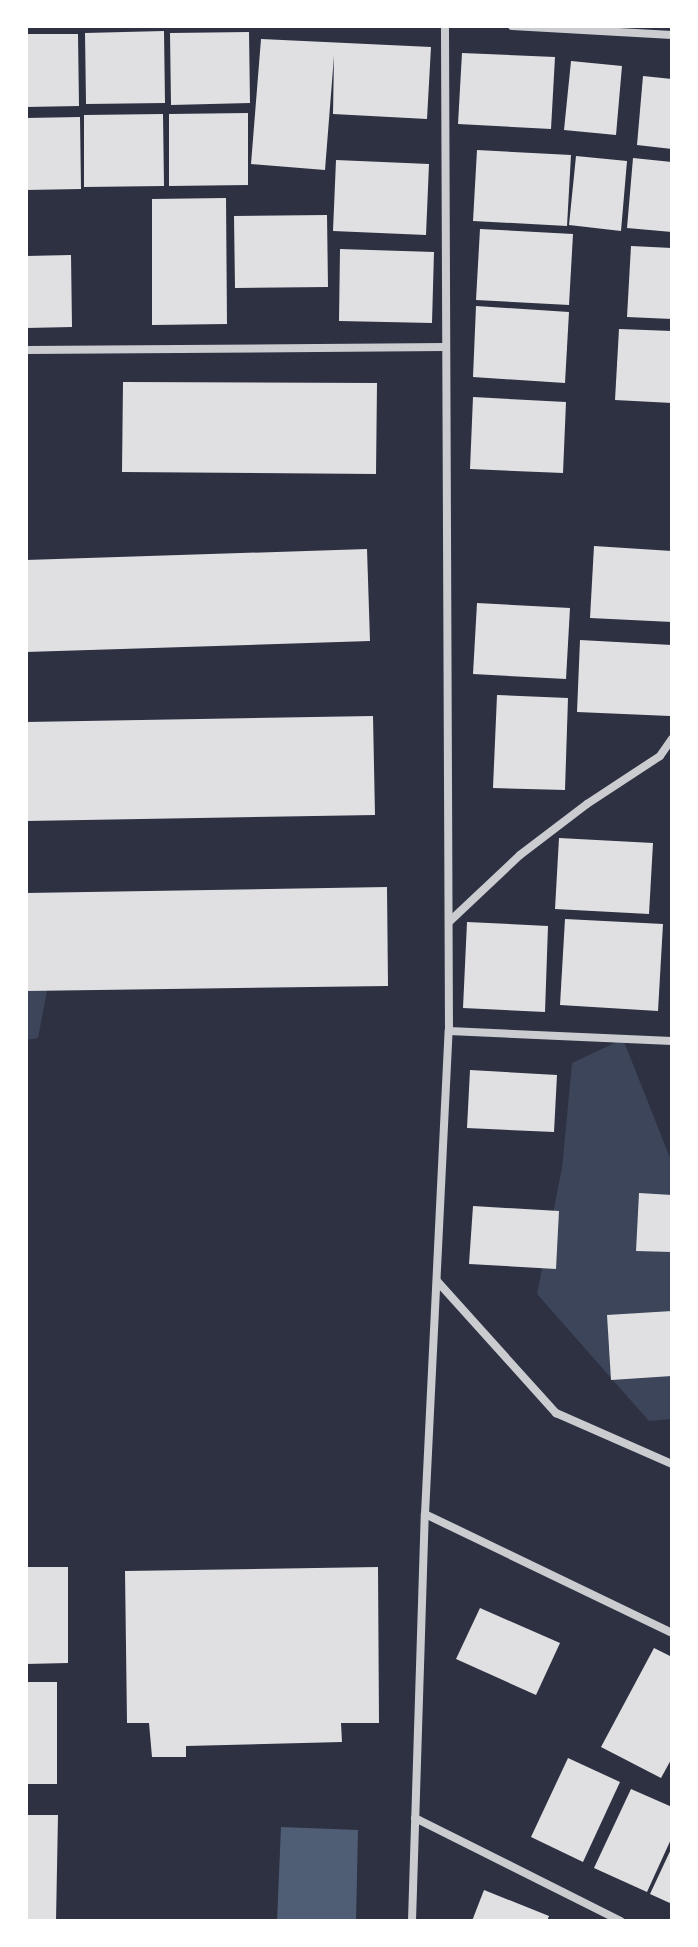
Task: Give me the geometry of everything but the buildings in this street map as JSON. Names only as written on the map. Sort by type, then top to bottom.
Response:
[{"type":"street","points":[[412,1921],[425,1514],[449,1031],[445,26]]},
{"type":"street","points":[[512,26],[672,35]]},
{"type":"street","points":[[26,350],[446,347]]},
{"type":"street","points":[[450,921],[520,855],[587,804],[660,756],[672,739]]},
{"type":"street","points":[[449,1031],[672,1041]]},
{"type":"street","points":[[437,1281],[556,1413],[672,1464]]},
{"type":"street","points":[[425,1514],[672,1633]]},
{"type":"street","points":[[415,1818],[621,1921]]},
{"type":"shaded area","points":[[26,891],[47,991],[38,1038],[26,1040]]},
{"type":"shaded area","points":[[623,1039],[672,1163],[672,1419],[649,1421],[537,1294],[562,1168],[572,1063]]},
{"type":"shaded area","points":[[281,1827],[358,1830],[356,1921],[277,1921]]}]
